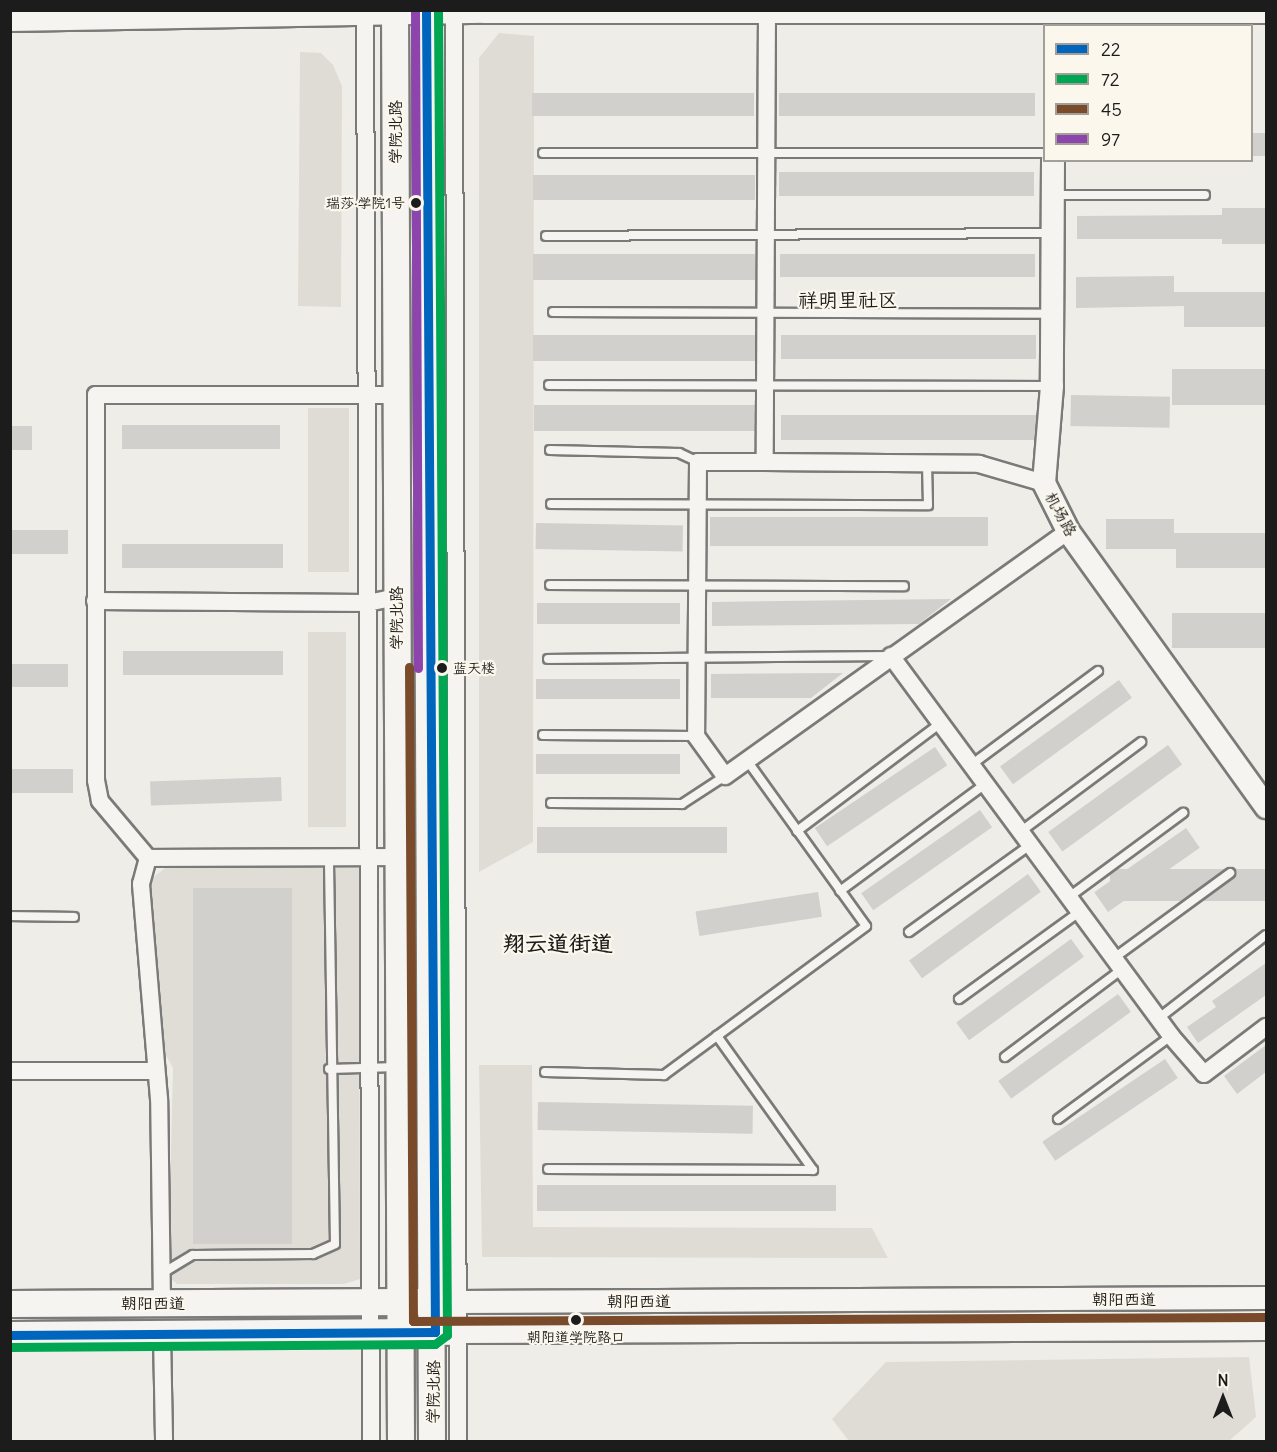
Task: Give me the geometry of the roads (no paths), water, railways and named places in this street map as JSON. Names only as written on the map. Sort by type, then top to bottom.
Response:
[{"type":"main road","points":[[10,20],[365,13],[916,11],[1054,19],[1266,12]]},
{"type":"main road","name":"学院北路","points":[[395,13],[401,1442]]},
{"type":"main road","name":"学院北路","points":[[426,13],[429,598],[446,1332],[432,1442]]},
{"type":"main road","name":"机场路","points":[[1053,162],[1052,386],[1044,483],[1068,531],[1266,807]]},
{"type":"main road","points":[[396,597],[429,598]]},
{"type":"main road","name":"朝阳西道","points":[[10,1304],[1266,1298]]},
{"type":"main road","name":"朝阳西道","points":[[10,1335],[1266,1329]]},
{"type":"street","points":[[765,462],[767,12]]},
{"type":"street","points":[[365,13],[371,1442]]},
{"type":"street","points":[[445,1302],[458,596],[454,13]]},
{"type":"street","points":[[148,858],[100,801],[95,601],[96,395],[396,396]]},
{"type":"street","points":[[1044,483],[979,464],[698,462],[695,585],[696,736],[725,776],[745,759],[1068,531]]},
{"type":"street","points":[[429,598],[458,596]]},
{"type":"street","points":[[95,601],[368,603],[396,597]]},
{"type":"street","points":[[891,656],[1171,1036],[1203,1074],[1266,1027]]},
{"type":"street","points":[[148,858],[398,857]]},
{"type":"street","points":[[148,858],[141,884],[154,1071],[159,1099],[158,1275],[162,1303]]},
{"type":"street","points":[[10,1071],[154,1071]]},
{"type":"street","points":[[446,1332],[458,1442]]},
{"type":"street","points":[[156,1442],[159,1334]]},
{"type":"street","points":[[159,1334],[164,1442]]},
{"type":"lane","points":[[543,153],[1043,153]]},
{"type":"lane","points":[[1053,195],[1205,195]]},
{"type":"lane","points":[[546,236],[1053,233]]},
{"type":"lane","points":[[553,312],[1052,314]]},
{"type":"lane","points":[[549,385],[1052,386]]},
{"type":"lane","points":[[550,450],[679,453],[698,462]]},
{"type":"lane","points":[[551,504],[928,505],[927,464]]},
{"type":"lane","points":[[550,585],[904,585]]},
{"type":"lane","points":[[548,659],[696,661],[715,656],[891,656]]},
{"type":"lane","points":[[971,765],[1098,671]]},
{"type":"lane","points":[[797,831],[940,723]]},
{"type":"lane","points":[[543,735],[696,736]]},
{"type":"lane","points":[[909,932],[1141,741]]},
{"type":"lane","points":[[545,1072],[664,1075],[866,926],[745,759]]},
{"type":"lane","points":[[551,803],[682,804],[725,776]]},
{"type":"lane","points":[[840,891],[985,784]]},
{"type":"lane","points":[[1069,897],[1182,813]]},
{"type":"lane","points":[[158,1275],[193,1255],[313,1254],[330,1247],[331,1069],[327,857]]},
{"type":"lane","points":[[1005,1056],[1230,873]]},
{"type":"lane","points":[[959,999],[1079,912]]},
{"type":"lane","points":[[10,916],[74,917]]},
{"type":"lane","points":[[1158,1018],[1266,935]]},
{"type":"lane","points":[[548,1168],[813,1170],[717,1036]]},
{"type":"lane","points":[[1058,1119],[1171,1036]]},
{"type":"lane","points":[[331,1069],[399,1066]]},
{"type":"place","name":"瑞莎·学院1号","points":[[416,203]]},
{"type":"place","name":"蓝天楼","points":[[442,668]]},
{"type":"place","name":"朝阳道学院路口","points":[[576,1320]]},
{"type":"district","name":"祥明里社区","points":[[848,299]]},
{"type":"district","name":"翔云道街道","points":[[558,944]]}]
